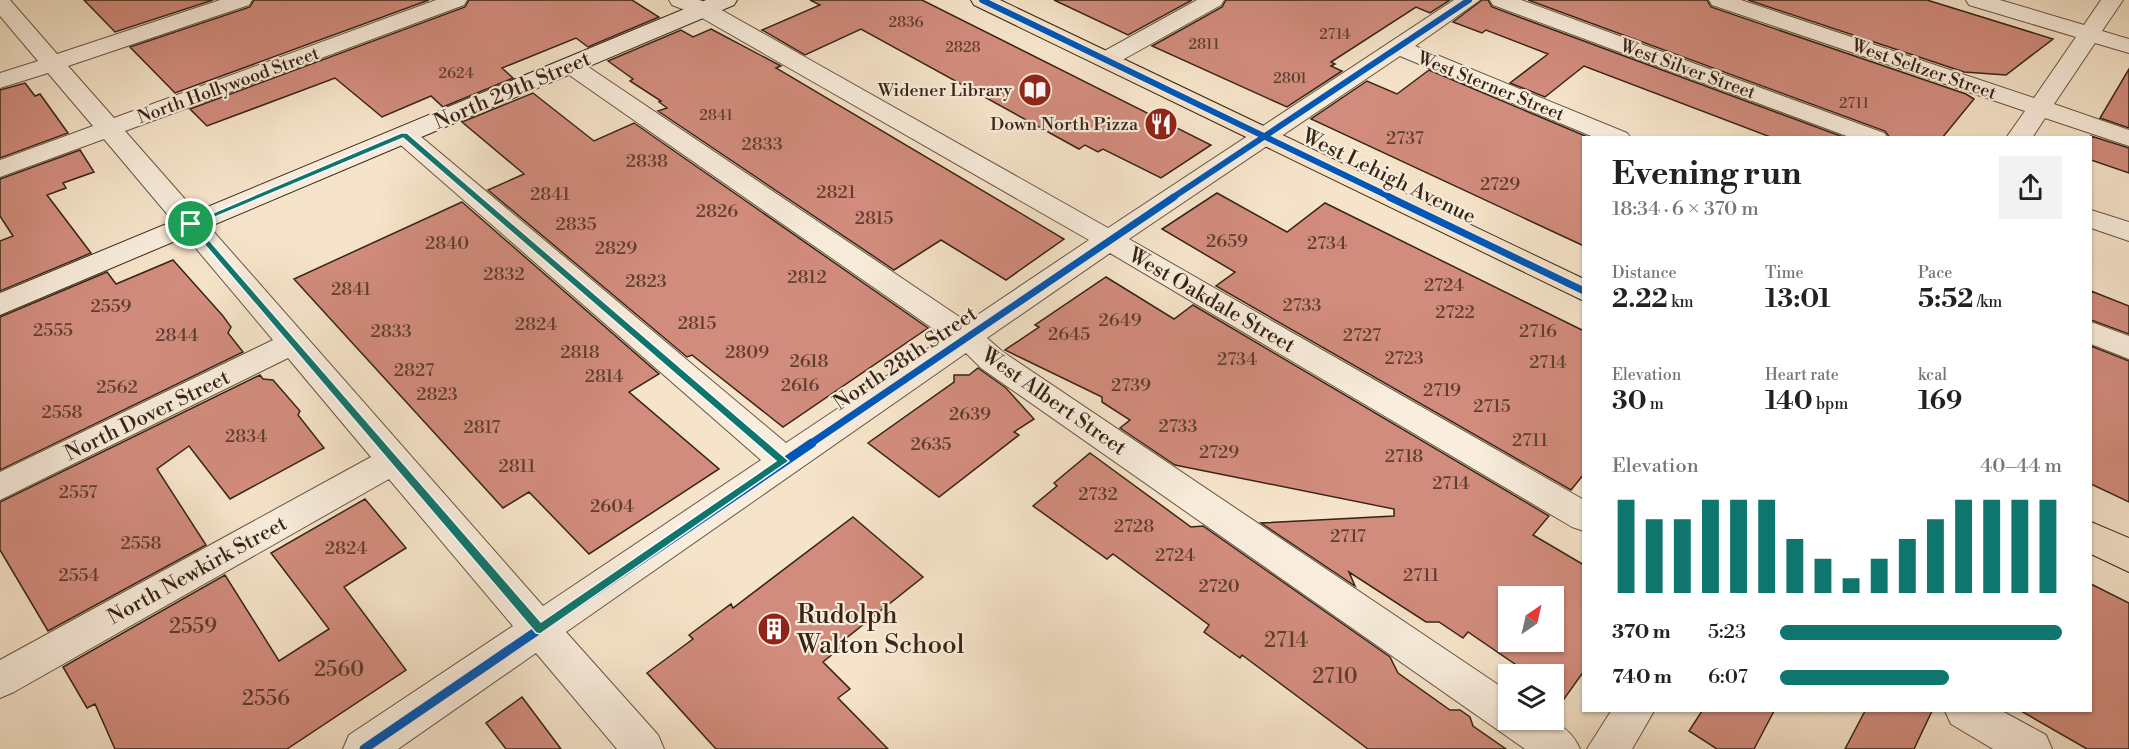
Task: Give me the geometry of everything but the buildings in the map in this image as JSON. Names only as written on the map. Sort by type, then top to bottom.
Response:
[{"type":"main road","name":"West Lehigh Avenue","points":[[988,1],[1582,290]]},
{"type":"main road","points":[[2092,538],[2129,556]]},
{"type":"street","points":[[0,81],[241,0]]},
{"type":"street","name":"North Hollywood Street","points":[[0,169],[456,0]]},
{"type":"street","points":[[1107,59],[1213,0]]},
{"type":"street","name":"North 28th Street","points":[[364,749],[1109,240],[1469,0]]},
{"type":"street","name":"West Silver Street","points":[[1501,0],[1870,136]]},
{"type":"street","name":"West Seltzer Street","points":[[1720,0],[2129,138]]},
{"type":"street","points":[[1977,0],[2129,46]]},
{"type":"street","points":[[2020,136],[2112,0]]},
{"type":"street","points":[[0,2],[643,749]]},
{"type":"street","name":"North 29th Street","points":[[0,305],[570,65],[703,3]]},
{"type":"street","name":"West Oakdale Street","points":[[703,3],[1582,517]]},
{"type":"street","name":"West Sterner Street","points":[[1397,47],[1613,136]]},
{"type":"street","name":"West Albert Street","points":[[570,65],[968,338],[992,360],[1498,707]]},
{"type":"street","points":[[404,135],[784,461]]},
{"type":"street","points":[[2092,218],[2129,232]]},
{"type":"street","points":[[2092,332],[2129,348]]},
{"type":"street","name":"North Dover Street","points":[[0,487],[293,343]]},
{"type":"street","name":"North Newkirk Street","points":[[0,680],[394,460]]},
{"type":"street","points":[[1608,749],[1633,712]]},
{"type":"street","points":[[1967,712],[2031,749]]},
{"type":"street","points":[[1531,730],[1559,749]]},
{"type":"cycle path","points":[[982,0],[1582,290]]},
{"type":"cycle path","points":[[364,749],[1109,240],[1469,0]]},
{"type":"place","name":"Widener Library","points":[[1035,90]]},
{"type":"place","name":"Down North Pizza","points":[[1161,124]]},
{"type":"place","name":"Rudolph Walton School","points":[[774,629]]},
{"type":"route","points":[[404,135],[784,461],[540,629],[191,224],[404,135]]}]
